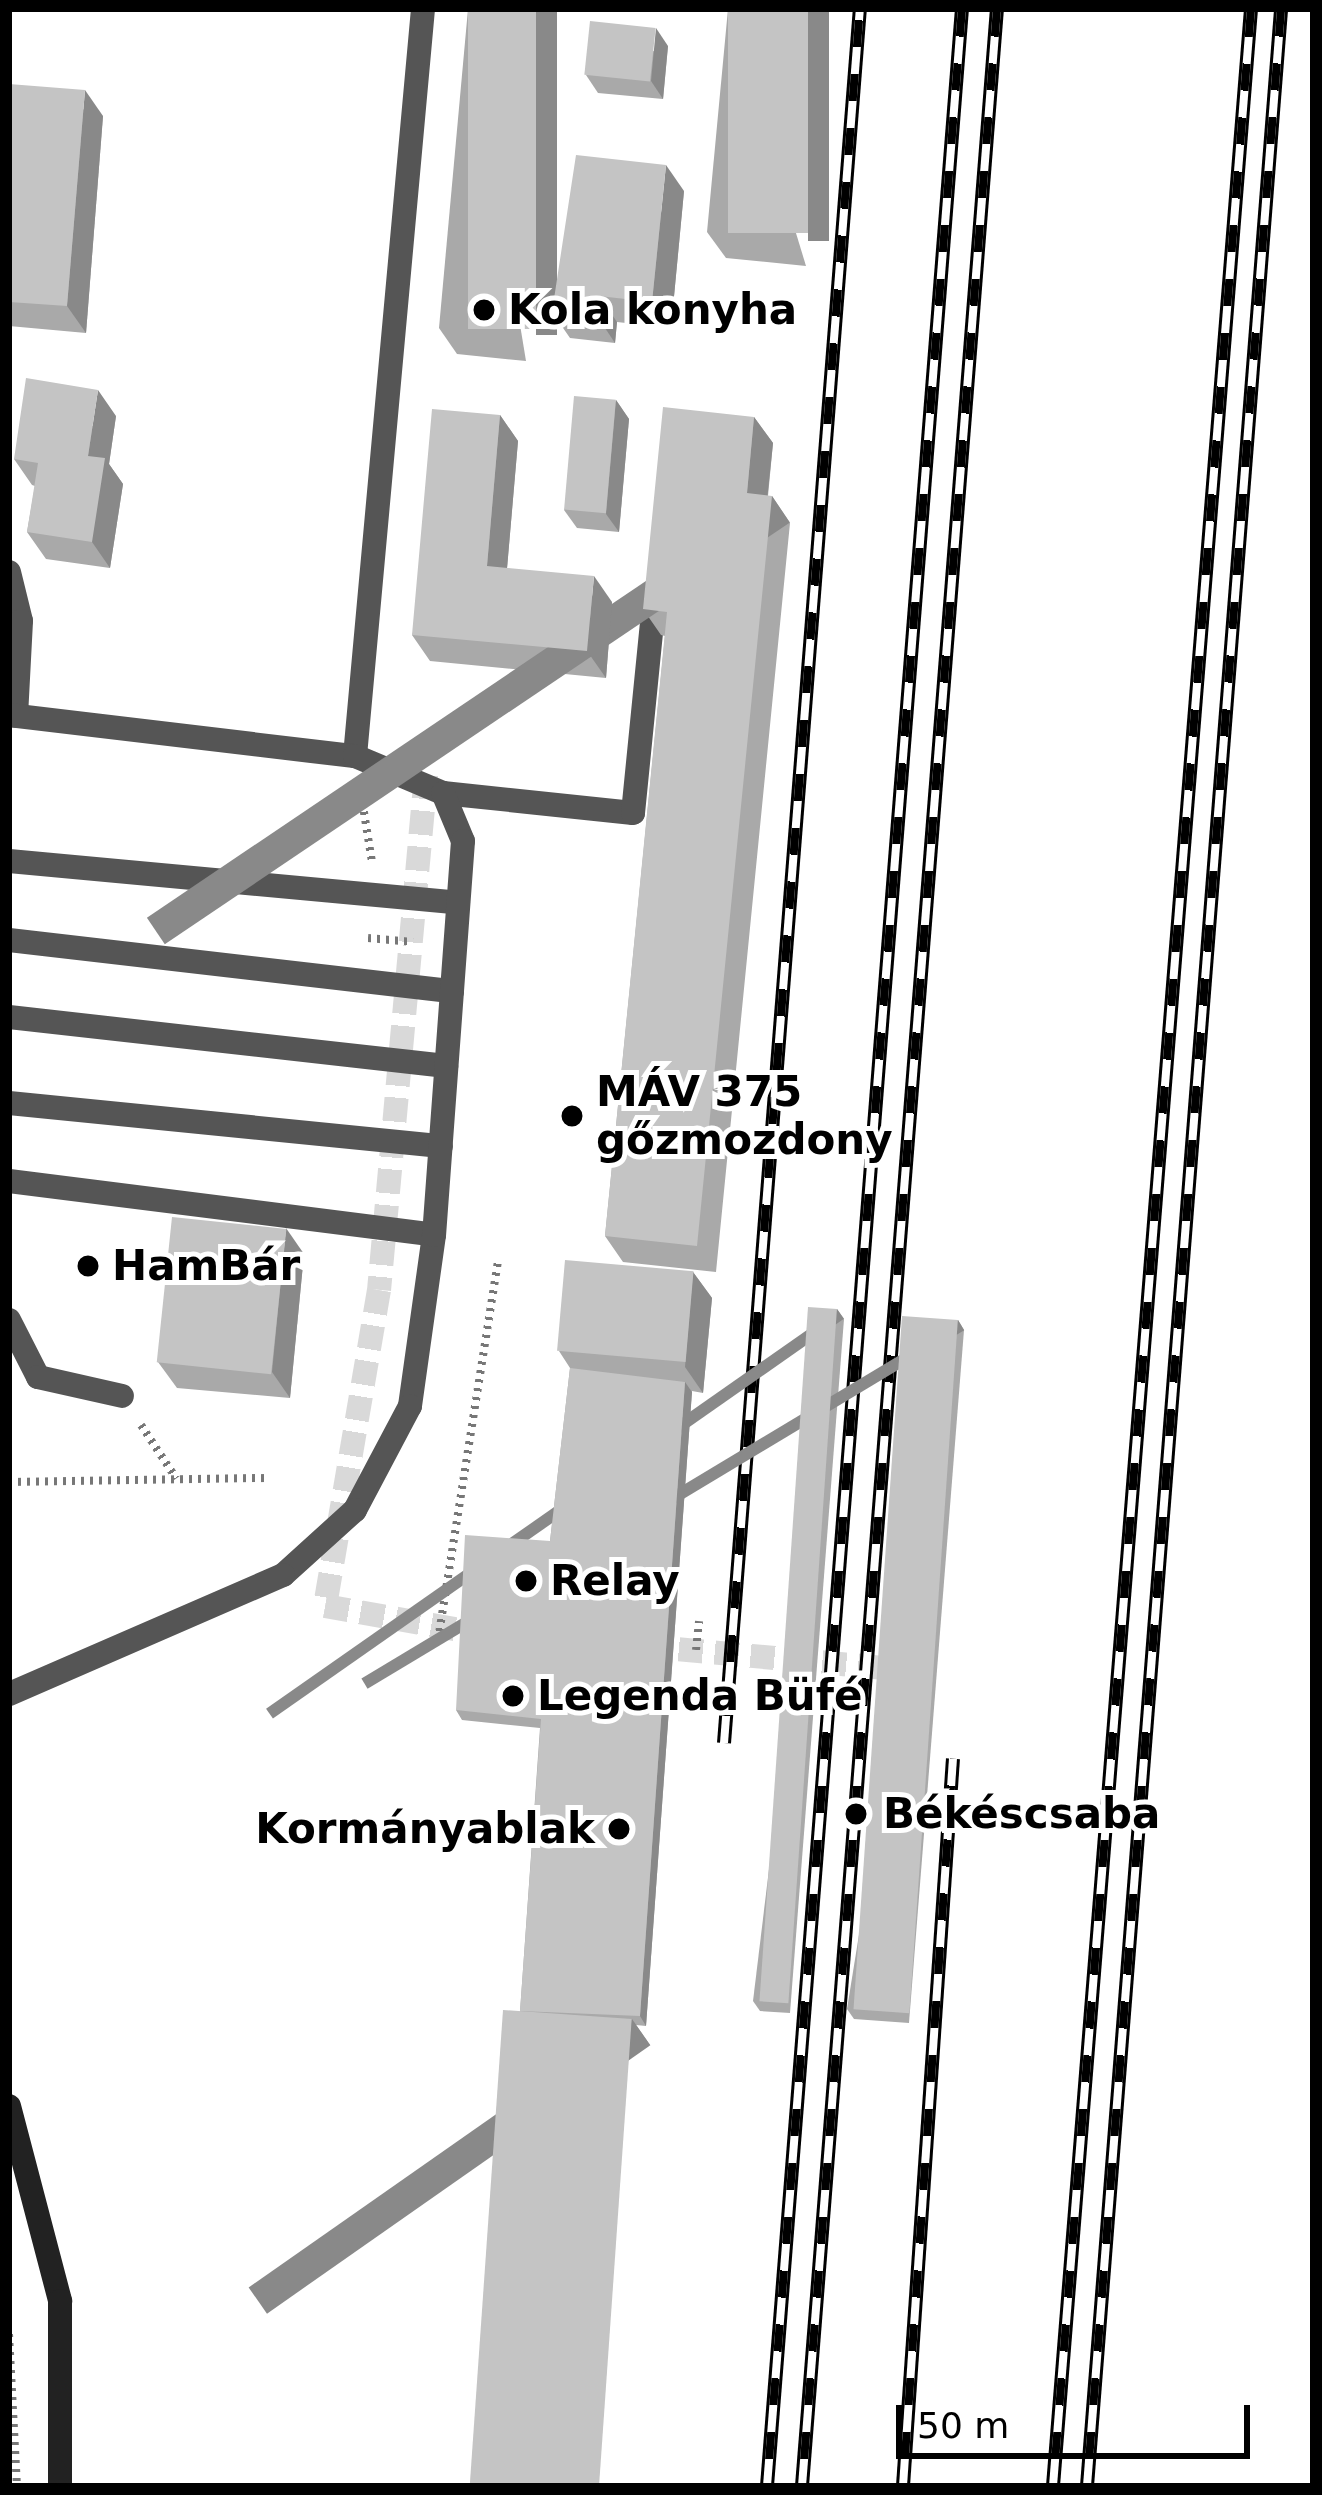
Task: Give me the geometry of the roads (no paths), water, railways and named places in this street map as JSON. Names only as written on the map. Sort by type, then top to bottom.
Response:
[{"type":"street","points":[[356,756],[423,9]]},
{"type":"street","points":[[9,572],[21,621],[13,715],[356,756],[443,793],[633,813],[654,602]]},
{"type":"street","points":[[9,1694],[283,1575],[355,1510],[410,1406],[434,1235],[463,842],[443,793]]},
{"type":"street","points":[[9,861],[458,903]]},
{"type":"street","points":[[9,940],[452,991]]},
{"type":"street","points":[[9,1017],[446,1066]]},
{"type":"street","points":[[9,1102],[441,1146]]},
{"type":"street","points":[[9,1181],[434,1235]]},
{"type":"street","points":[[9,1320],[38,1377],[122,1396]]},
{"type":"street","points":[[9,2106],[60,2301],[60,2486]]},
{"type":"tunnel","points":[[426,775],[379,1290],[325,1606],[487,1635]]},
{"type":"tunnel","points":[[643,1646],[905,1670]]},
{"type":"railway","points":[[724,1743],[860,9]]},
{"type":"railway","points":[[767,2486],[962,9]]},
{"type":"railway","points":[[802,2486],[997,9]]},
{"type":"railway","points":[[1053,2486],[1251,9]]},
{"type":"railway","points":[[1087,2486],[1281,9]]},
{"type":"railway","points":[[903,2486],[953,1759]]},
{"type":"place","name":"Kola konyha","points":[[484,310]]},
{"type":"place","name":"MÁV 375 gőzmozdony","points":[[572,1116]]},
{"type":"place","name":"HamBár","points":[[88,1266]]},
{"type":"place","name":"Relay","points":[[526,1581]]},
{"type":"place","name":"Legenda Büfé","points":[[513,1696]]},
{"type":"place","name":"Békéscsaba","points":[[856,1814]]},
{"type":"place","name":"Kormányablak","points":[[619,1829]]}]
